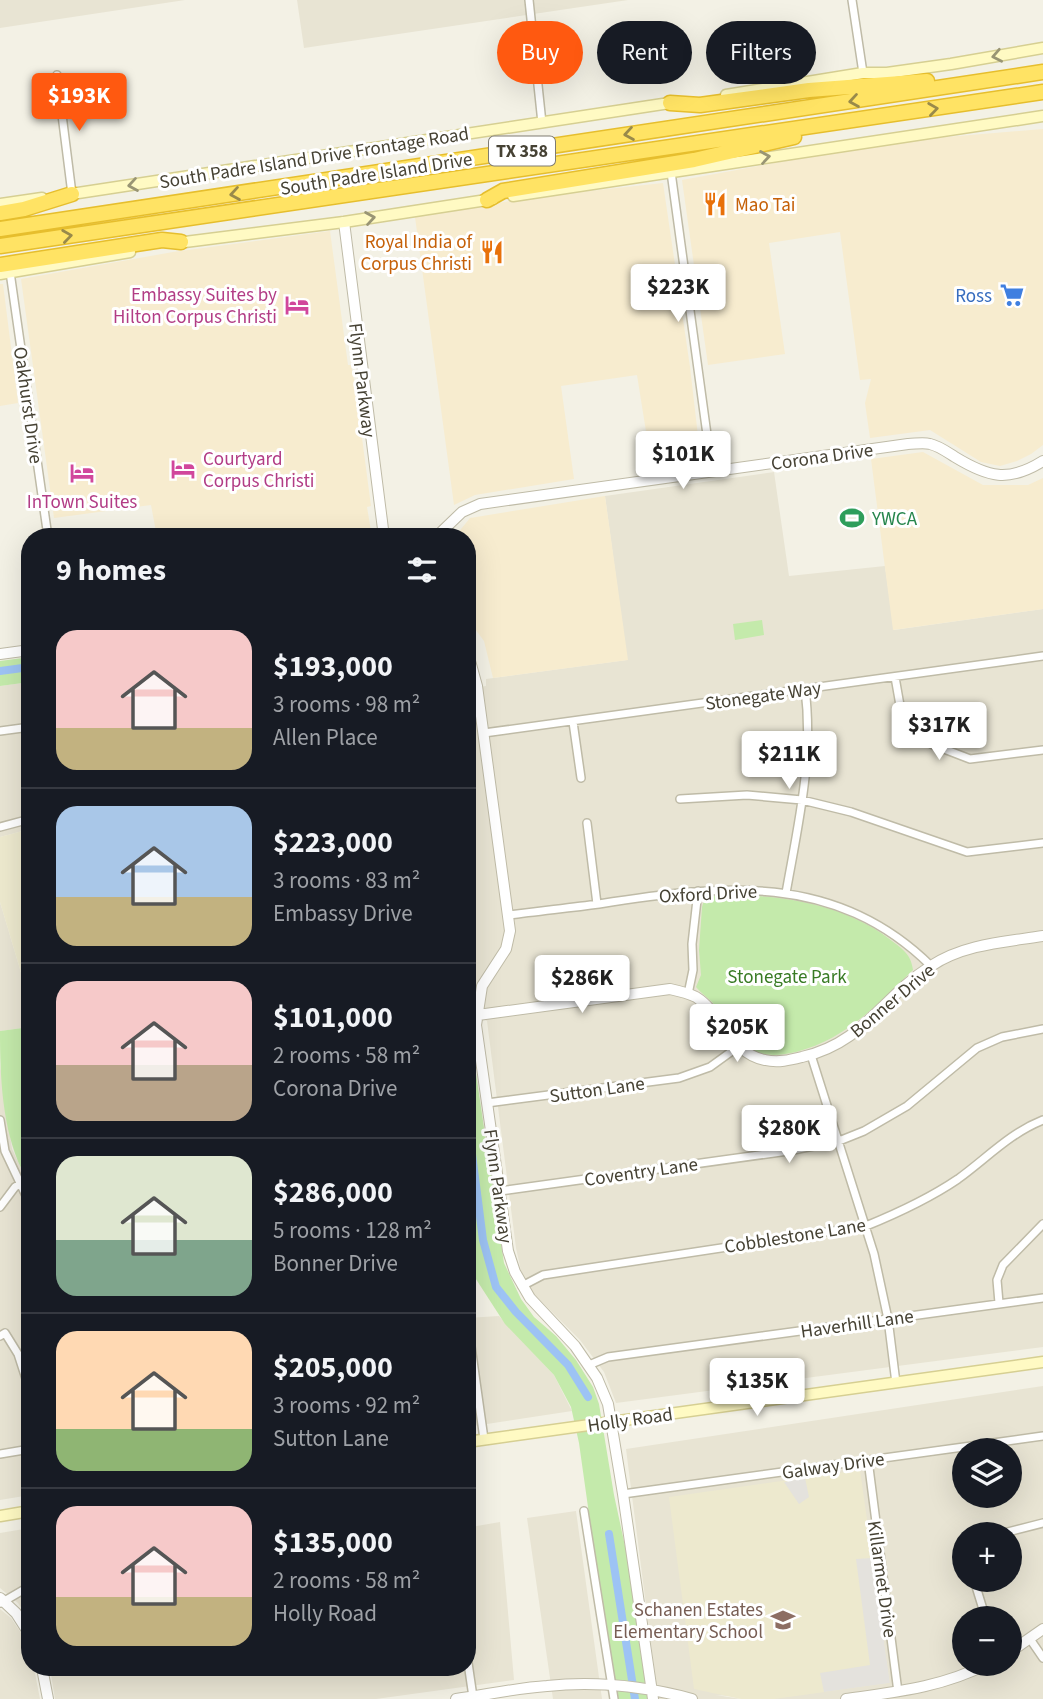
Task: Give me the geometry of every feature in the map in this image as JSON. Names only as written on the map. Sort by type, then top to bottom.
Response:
[{"type":"highway","points":[[670,103],[700,105],[810,90],[933,80],[1043,66]]},
{"type":"highway","name":"South Padre Island Drive","points":[[0,229],[1043,72]]},
{"type":"highway","name":"South Padre Island Drive","points":[[0,246],[1043,92]]},
{"type":"highway","points":[[487,200],[503,191],[741,150],[808,134],[828,124]]},
{"type":"highway","points":[[0,213],[24,209],[72,194]]},
{"type":"highway","points":[[3,270],[162,240],[181,243]]},
{"type":"main road","name":"South Padre Island Drive Frontage Road","points":[[0,204],[863,73],[887,73],[951,64],[1043,48]]},
{"type":"main road","points":[[181,243],[344,222],[1043,116]]},
{"type":"main road","name":"Holly Road","points":[[476,1440],[1043,1362]]},
{"type":"main road","points":[[0,1516],[21,1512]]},
{"type":"street","points":[[529,0],[542,123]]},
{"type":"street","points":[[852,0],[863,73]]},
{"type":"street","points":[[57,75],[72,194]]},
{"type":"street","points":[[671,172],[712,471]]},
{"type":"street","name":"Flynn Parkway","points":[[344,222],[383,528]]},
{"type":"street","name":"Oakhurst Drive","points":[[3,270],[46,528]]},
{"type":"street","name":"Corona Drive","points":[[445,528],[462,512],[480,505],[921,443],[939,447],[989,475],[1017,474],[1043,461]]},
{"type":"street","points":[[0,654],[21,651]]},
{"type":"street","name":"Stonegate Way","points":[[484,733],[1043,656]]},
{"type":"street","points":[[895,677],[901,711],[918,735],[931,744],[970,759],[1043,750]]},
{"type":"street","name":"Flynn Parkway","points":[[476,682],[509,915],[509,942],[482,986],[476,1005]]},
{"type":"street","points":[[786,893],[809,744],[805,689]]},
{"type":"street","points":[[573,722],[581,778]]},
{"type":"street","points":[[0,731],[21,728]]},
{"type":"street","points":[[680,799],[747,795],[802,800],[851,812],[967,852],[1043,843]]},
{"type":"street","points":[[0,827],[21,821]]},
{"type":"street","points":[[587,823],[597,904]]},
{"type":"street","name":"Oxford Drive","points":[[509,915],[698,891],[734,889],[786,893],[858,915],[892,933],[930,966]]},
{"type":"street","points":[[476,1015],[657,989],[688,994],[693,970],[692,944],[698,891]]},
{"type":"street","name":"Bonner Drive","points":[[688,994],[709,1009],[739,1046],[761,1059],[774,1062],[811,1055],[859,1031],[930,966],[978,946],[1043,936]]},
{"type":"street","name":"Flynn Parkway","points":[[476,1025],[508,1251],[522,1286],[536,1307],[575,1346],[589,1365],[603,1392],[611,1422],[652,1695]]},
{"type":"street","name":"Coventry Lane","points":[[500,1191],[788,1151],[839,1141],[864,1131],[907,1106],[977,1048],[1002,1037],[1043,1028]]},
{"type":"street","name":"Sutton Lane","points":[[487,1103],[679,1078],[709,1067],[739,1046]]},
{"type":"street","points":[[811,1055],[880,1276],[896,1383]]},
{"type":"street","points":[[0,1120],[5,1151],[20,1184],[9,1193],[0,1207]]},
{"type":"street","name":"Cobblestone Lane","points":[[522,1286],[543,1275],[866,1226],[941,1190],[1014,1134],[1043,1120]]},
{"type":"street","points":[[999,1303],[998,1280],[1003,1265],[1043,1224]]},
{"type":"street","name":"Haverhill Lane","points":[[589,1365],[608,1357],[1043,1298]]},
{"type":"street","points":[[0,1336],[5,1333],[21,1363]]},
{"type":"street","points":[[476,1382],[484,1439]]},
{"type":"street","name":"Galway Drive","points":[[623,1494],[1043,1436]]},
{"type":"street","points":[[0,1454],[21,1450]]},
{"type":"street","name":"Killarmet Drive","points":[[868,1460],[899,1695]]},
{"type":"street","points":[[584,1511],[617,1685],[614,1699]]},
{"type":"street","points":[[1022,1528],[1043,1522]]},
{"type":"street","points":[[21,1591],[1,1601],[21,1621]]},
{"type":"street","points":[[1022,1644],[1043,1629]]},
{"type":"street","points":[[1030,1639],[1043,1658]]},
{"type":"street","points":[[44,1676],[48,1699]]},
{"type":"street","points":[[470,1676],[473,1696]]},
{"type":"street","points":[[846,1699],[899,1695],[961,1676]]},
{"type":"street","points":[[456,1699],[548,1686],[617,1685],[638,1688],[652,1695],[692,1699]]},
{"type":"shaded area","points":[[0,0],[185,0],[0,28]]},
{"type":"shaded area","points":[[297,0],[628,0],[304,48]]},
{"type":"shaded area","points":[[1043,129],[1043,445],[1031,454],[1000,466],[981,462],[930,430],[870,438],[865,403],[871,379],[860,380],[840,232],[769,243],[785,354],[708,365],[682,180],[923,139]]},
{"type":"shaded area","points":[[663,183],[701,462],[652,469],[637,375],[561,386],[574,479],[475,495],[454,505],[415,217],[534,197]]},
{"type":"shaded area","points":[[330,231],[348,365],[351,365],[355,385],[371,506],[367,507],[370,528],[155,528],[151,505],[54,518],[21,279],[173,252]]},
{"type":"shaded area","points":[[0,284],[3,284],[18,403],[0,406]]},
{"type":"shaded area","points":[[923,452],[983,485],[1028,485],[1043,478],[1043,609],[893,630],[871,459]]},
{"type":"shaded area","points":[[774,472],[789,576],[885,566],[894,630],[1043,609],[1043,1347],[616,1403],[604,1372],[580,1340],[534,1294],[521,1271],[487,1021],[476,1013],[476,688],[486,686],[486,679],[627,660],[605,496]]},
{"type":"shaded area","points":[[605,496],[628,660],[493,678],[484,641],[476,630],[476,528],[462,528],[470,518]]},
{"type":"shaded area","points":[[21,683],[21,831],[0,837],[0,686]]},
{"type":"shaded area","points":[[21,831],[21,973],[0,902],[0,837]]},
{"type":"shaded area","points":[[0,902],[21,973],[21,1028],[0,1031]]},
{"type":"shaded area","points":[[0,1065],[12,1149],[21,1168],[21,1496],[0,1500]]},
{"type":"shaded area","points":[[499,1316],[554,1375],[572,1411],[476,1426],[476,1317]]},
{"type":"shaded area","points":[[1043,1386],[1043,1699],[774,1699],[716,1695],[741,1699],[658,1699],[626,1449]]},
{"type":"shaded area","name":"Schanen Estates Elementary School","points":[[860,1470],[890,1683],[774,1699],[741,1699],[694,1689],[669,1497]]},
{"type":"shaded area","points":[[805,1478],[809,1497],[799,1504],[784,1482]]},
{"type":"shaded area","points":[[576,1511],[602,1699],[553,1699],[527,1518]]},
{"type":"shaded area","points":[[500,1522],[514,1680],[376,1699],[55,1699],[51,1676],[476,1676],[476,1526]]},
{"type":"shaded area","points":[[21,1530],[21,1608],[0,1588],[0,1533]]},
{"type":"shaded area","points":[[872,1558],[890,1683],[824,1692],[820,1673],[870,1665],[856,1559]]},
{"type":"shaded area","points":[[0,1609],[11,1618],[21,1633],[21,1676],[36,1676],[40,1699],[0,1699]]},
{"type":"green space","points":[[762,620],[764,635],[735,640],[733,624]]},
{"type":"green space","points":[[21,658],[21,683],[0,686],[0,661]]},
{"type":"green space","name":"Stonegate Park","points":[[716,895],[761,896],[828,908],[869,926],[888,938],[908,955],[913,970],[860,1019],[830,1039],[791,1053],[759,1053],[741,1041],[712,1002],[696,987],[701,975],[699,950],[702,907],[704,900]]},
{"type":"green space","points":[[21,1028],[21,1168],[6,1120],[0,1031]]},
{"type":"green space","points":[[476,1073],[504,1263],[521,1299],[534,1317],[556,1336],[576,1360],[593,1387],[599,1404],[628,1560],[648,1699],[615,1699],[579,1443],[571,1407],[554,1375],[505,1324],[476,1279]]},
{"type":"waterway","points":[[0,671],[21,668]]},
{"type":"waterway","points":[[476,1185],[483,1240],[496,1287],[516,1312],[568,1365],[588,1397]]},
{"type":"waterway","points":[[609,1534],[635,1699]]},
{"type":"place","name":"Mao Tai","points":[[715,204]]},
{"type":"place","name":"Royal India of Corpus Christi","points":[[492,252]]},
{"type":"place","name":"Ross","points":[[1012,295]]},
{"type":"place","name":"Embassy Suites by Hilton Corpus Christi","points":[[297,305]]},
{"type":"place","name":"Courtyard Corpus Christi","points":[[183,469]]},
{"type":"place","name":"InTown Suites","points":[[82,473]]},
{"type":"place","name":"YWCA","points":[[852,518]]},
{"type":"place","name":"Schanen Estates Elementary School","points":[[783,1620]]}]
